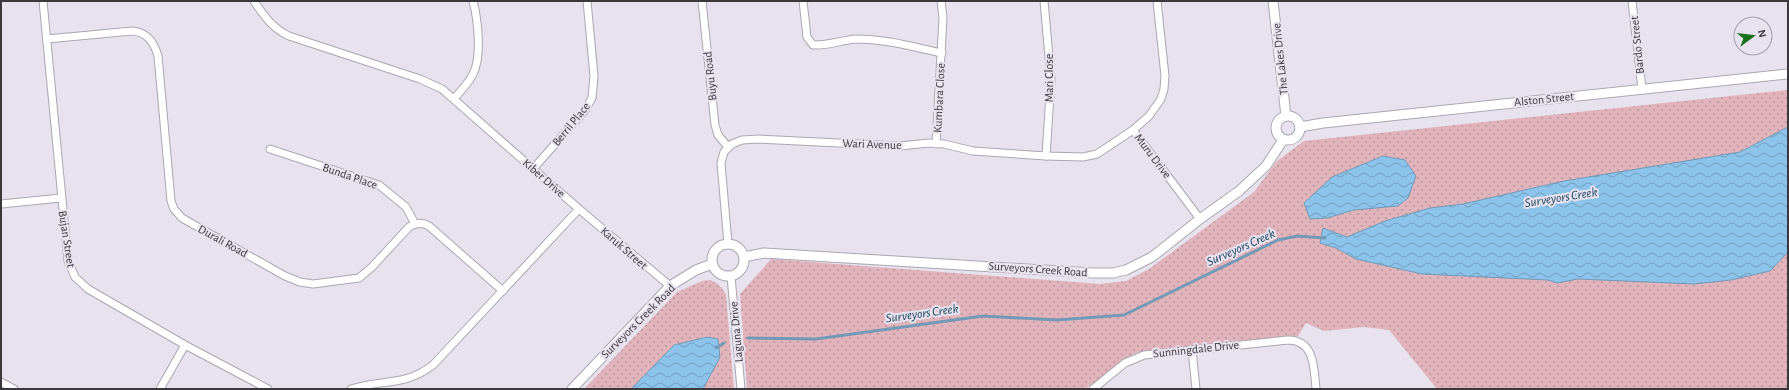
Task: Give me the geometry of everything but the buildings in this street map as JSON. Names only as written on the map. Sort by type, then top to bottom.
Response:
[{"type":"street","name":"Bujan Street","points":[[43,1],[68,261],[75,277],[88,289],[185,345],[268,389]]},
{"type":"street","name":"Kiber Drive","points":[[254,1],[271,24],[289,36],[420,79],[442,89],[579,209]]},
{"type":"street","points":[[454,99],[471,78],[477,64],[478,47],[473,1]]},
{"type":"street","name":"Berril Place","points":[[533,169],[585,110],[592,98],[594,76],[587,1]]},
{"type":"street","name":"Buyu Road","points":[[702,1],[715,125],[718,135],[728,147]]},
{"type":"street","name":"Kumbara Close","points":[[803,1],[807,37],[813,45],[822,45],[846,40],[870,40],[899,43],[942,53]]},
{"type":"street","name":"Kumbara Close","points":[[936,144],[942,53],[943,18],[941,1]]},
{"type":"street","name":"Mari Close","points":[[1044,1],[1051,79],[1046,156]]},
{"type":"street","name":"Muru Drive","points":[[1157,1],[1165,76],[1164,89],[1159,104],[1153,112],[1133,130],[1200,219]]},
{"type":"street","name":"The Lakes Drive","points":[[1273,1],[1286,116]]},
{"type":"street","name":"Bardo Street","points":[[1632,1],[1642,89]]},
{"type":"street","name":"Durali Road","points":[[47,39],[132,31],[142,33],[149,38],[154,45],[158,56],[171,201],[174,209],[182,218],[294,280],[307,284],[321,284],[359,278],[372,267],[409,228],[415,224]]},
{"type":"street","name":"Alston Street","points":[[1300,127],[1323,122],[1788,74]]},
{"type":"street","points":[[1286,116],[1297,120],[1300,127],[1297,137],[1290,140],[1283,140],[1278,134],[1276,127],[1279,120],[1286,116]]},
{"type":"street","name":"Wari Avenue","points":[[728,147],[742,140],[759,139],[900,146],[922,143],[973,151],[1046,156],[1091,156],[1133,130]]},
{"type":"street","name":"Surveyors Creek Road","points":[[744,257],[764,253],[1112,273],[1126,270],[1152,257],[1200,219],[1239,191],[1266,166],[1283,140]]},
{"type":"street","points":[[728,147],[721,159],[720,168],[728,244]]},
{"type":"street","name":"Bunda Place","points":[[270,149],[379,185],[406,207],[415,224]]},
{"type":"street","points":[[1,204],[61,198]]},
{"type":"street","points":[[351,389],[399,382],[424,372],[441,358],[579,209]]},
{"type":"street","name":"Karuk Street","points":[[579,209],[670,286]]},
{"type":"street","points":[[415,224],[429,226],[503,291]]},
{"type":"street","points":[[728,244],[738,248],[744,257],[742,267],[735,275],[731,276],[726,276],[717,272],[712,264],[713,254],[716,250],[728,244]]},
{"type":"street","name":"Surveyors Creek Road","points":[[572,389],[670,286],[696,270],[712,264]]},
{"type":"street","name":"Laguna Drive","points":[[731,276],[741,389]]},
{"type":"street","name":"Sunningdale Drive","points":[[1093,389],[1121,366],[1135,358],[1149,354],[1288,340],[1297,341],[1307,348],[1312,357],[1316,389]]},
{"type":"street","points":[[160,389],[185,345]]},
{"type":"street","points":[[1192,350],[1196,389]]},
{"type":"street","points":[[1,382],[14,389]]},
{"type":"shaded area","points":[[1788,90],[1788,389],[1437,389],[1389,330],[1364,327],[1324,331],[1306,323],[1298,336],[1142,351],[1134,354],[1085,389],[747,389],[740,294],[771,259],[1100,284],[1126,281],[1149,269],[1254,192],[1277,161],[1304,141]]},
{"type":"shaded area","points":[[710,280],[720,286],[726,295],[734,389],[584,389],[677,292],[702,281]]},
{"type":"water","points":[[1788,127],[1788,252],[1770,271],[1731,280],[1694,284],[1578,279],[1557,283],[1548,280],[1422,274],[1356,259],[1336,248],[1320,243],[1323,228],[1347,237],[1385,221],[1430,208],[1463,204],[1564,181],[1740,152]]},
{"type":"water","points":[[1383,156],[1405,160],[1416,176],[1408,198],[1398,206],[1354,210],[1327,218],[1310,219],[1304,203],[1332,177]]},
{"type":"water","points":[[707,337],[718,339],[720,357],[703,389],[631,389],[674,345]]},
{"type":"waterway","name":"Surveyors Creek","points":[[748,338],[816,339],[983,316],[1057,320],[1124,315],[1278,240],[1297,236],[1325,238]]},
{"type":"waterway","name":"Surveyors Creek","points":[[716,348],[724,343]]}]
